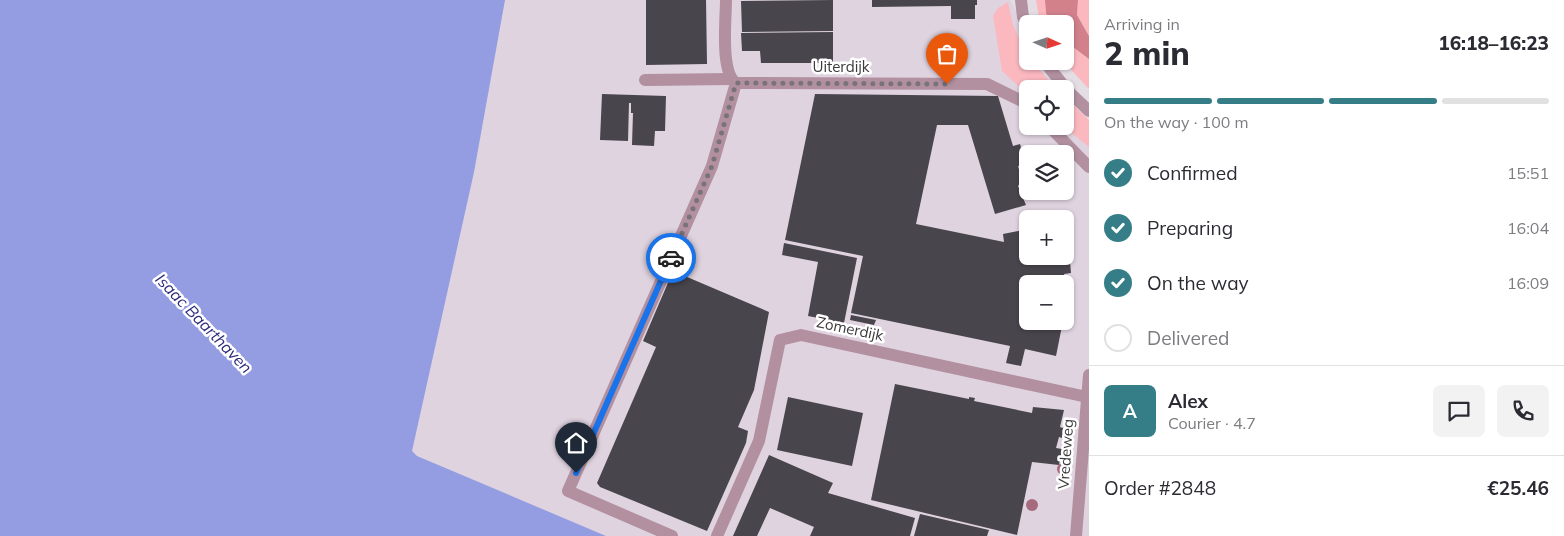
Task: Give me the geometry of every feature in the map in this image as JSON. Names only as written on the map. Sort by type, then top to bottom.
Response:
[{"type":"street","points":[[672,536],[568,492],[712,166],[733,81],[726,64],[726,0]]},
{"type":"street","points":[[1021,0],[1023,15]]},
{"type":"street","points":[[1051,70],[1067,90],[1089,111]]},
{"type":"street","name":"Uiterdijk","points":[[645,80],[986,84],[1019,100]]},
{"type":"street","points":[[1058,135],[1089,167]]},
{"type":"street","name":"Zomerdijk","points":[[717,536],[759,440],[780,340],[801,335],[1087,397]]},
{"type":"street","name":"Vredeweg","points":[[1076,536],[1089,375]]},
{"type":"shaded area","points":[[0,0],[1010,0],[1019,16],[1019,70],[1050,70],[1055,80],[1019,80],[1019,135],[1074,135],[1074,113],[1089,139],[1089,536],[0,536]]},
{"type":"shaded area","points":[[1036,0],[1045,0],[1047,15],[1038,15]]},
{"type":"shaded area","points":[[1045,0],[1078,0],[1077,15],[1089,36],[1089,59],[1074,48],[1074,15],[1047,15]]},
{"type":"shaded area","points":[[1078,0],[1089,0],[1089,36],[1077,15]]},
{"type":"shaded area","points":[[1008,2],[1013,25],[1019,38],[1019,70],[1040,70],[1048,80],[1019,80],[1019,87],[1002,71],[993,16],[998,8]]},
{"type":"shaded area","points":[[1074,48],[1089,59],[1089,89],[1071,70],[1074,70]]},
{"type":"shaded area","points":[[1074,106],[1089,120],[1089,147],[1074,135]]},
{"type":"water","name":"Isaac Baarthaven","points":[[0,0],[505,0],[474,172],[412,451],[417,456],[606,536],[0,536]]},
{"type":"building","points":[[646,0],[706,0],[707,64],[646,65]]},
{"type":"building","points":[[833,0],[833,31],[742,32],[741,1]]},
{"type":"building","points":[[872,0],[977,0],[977,5],[975,5],[975,19],[951,19],[951,6],[872,7]]},
{"type":"building","points":[[833,32],[833,63],[761,63],[760,51],[742,51],[741,33]]},
{"type":"building","points":[[602,94],[666,96],[665,131],[655,131],[654,146],[632,145],[633,113],[631,113],[631,103],[629,103],[628,141],[600,140]]},
{"type":"building","points":[[815,94],[998,96],[1013,146],[1020,145],[1018,166],[1019,200],[1024,200],[1026,205],[995,214],[968,125],[937,125],[916,224],[1004,242],[1003,234],[1019,231],[1019,265],[1070,265],[1071,273],[1064,275],[1019,275],[1019,330],[1061,330],[1056,356],[1025,349],[1021,366],[1006,363],[1010,346],[851,313],[863,256],[785,240]]},
{"type":"building","points":[[784,243],[857,258],[844,323],[808,316],[818,262],[782,255]]},
{"type":"building","points":[[673,271],[769,312],[754,390],[738,427],[748,431],[746,443],[707,531],[600,487],[597,483],[656,347],[643,341]]},
{"type":"building","points":[[851,315],[876,320],[874,325],[850,320]]},
{"type":"building","points":[[895,384],[969,399],[969,397],[975,398],[974,401],[1032,413],[1033,407],[1064,410],[1060,427],[1063,428],[1062,438],[1059,437],[1056,448],[1062,449],[1059,465],[1032,462],[1017,535],[871,500]]},
{"type":"building","points":[[788,397],[863,413],[852,466],[777,450]]},
{"type":"building","points":[[769,455],[833,483],[828,493],[915,518],[910,536],[810,536],[814,527],[770,508],[757,536],[733,536]]},
{"type":"building","points":[[920,514],[989,530],[987,536],[914,536]]},
{"type":"way so far","points":[[671,258],[712,166],[736,83],[947,84]]},
{"type":"route","points":[[576,473],[671,258]]}]
